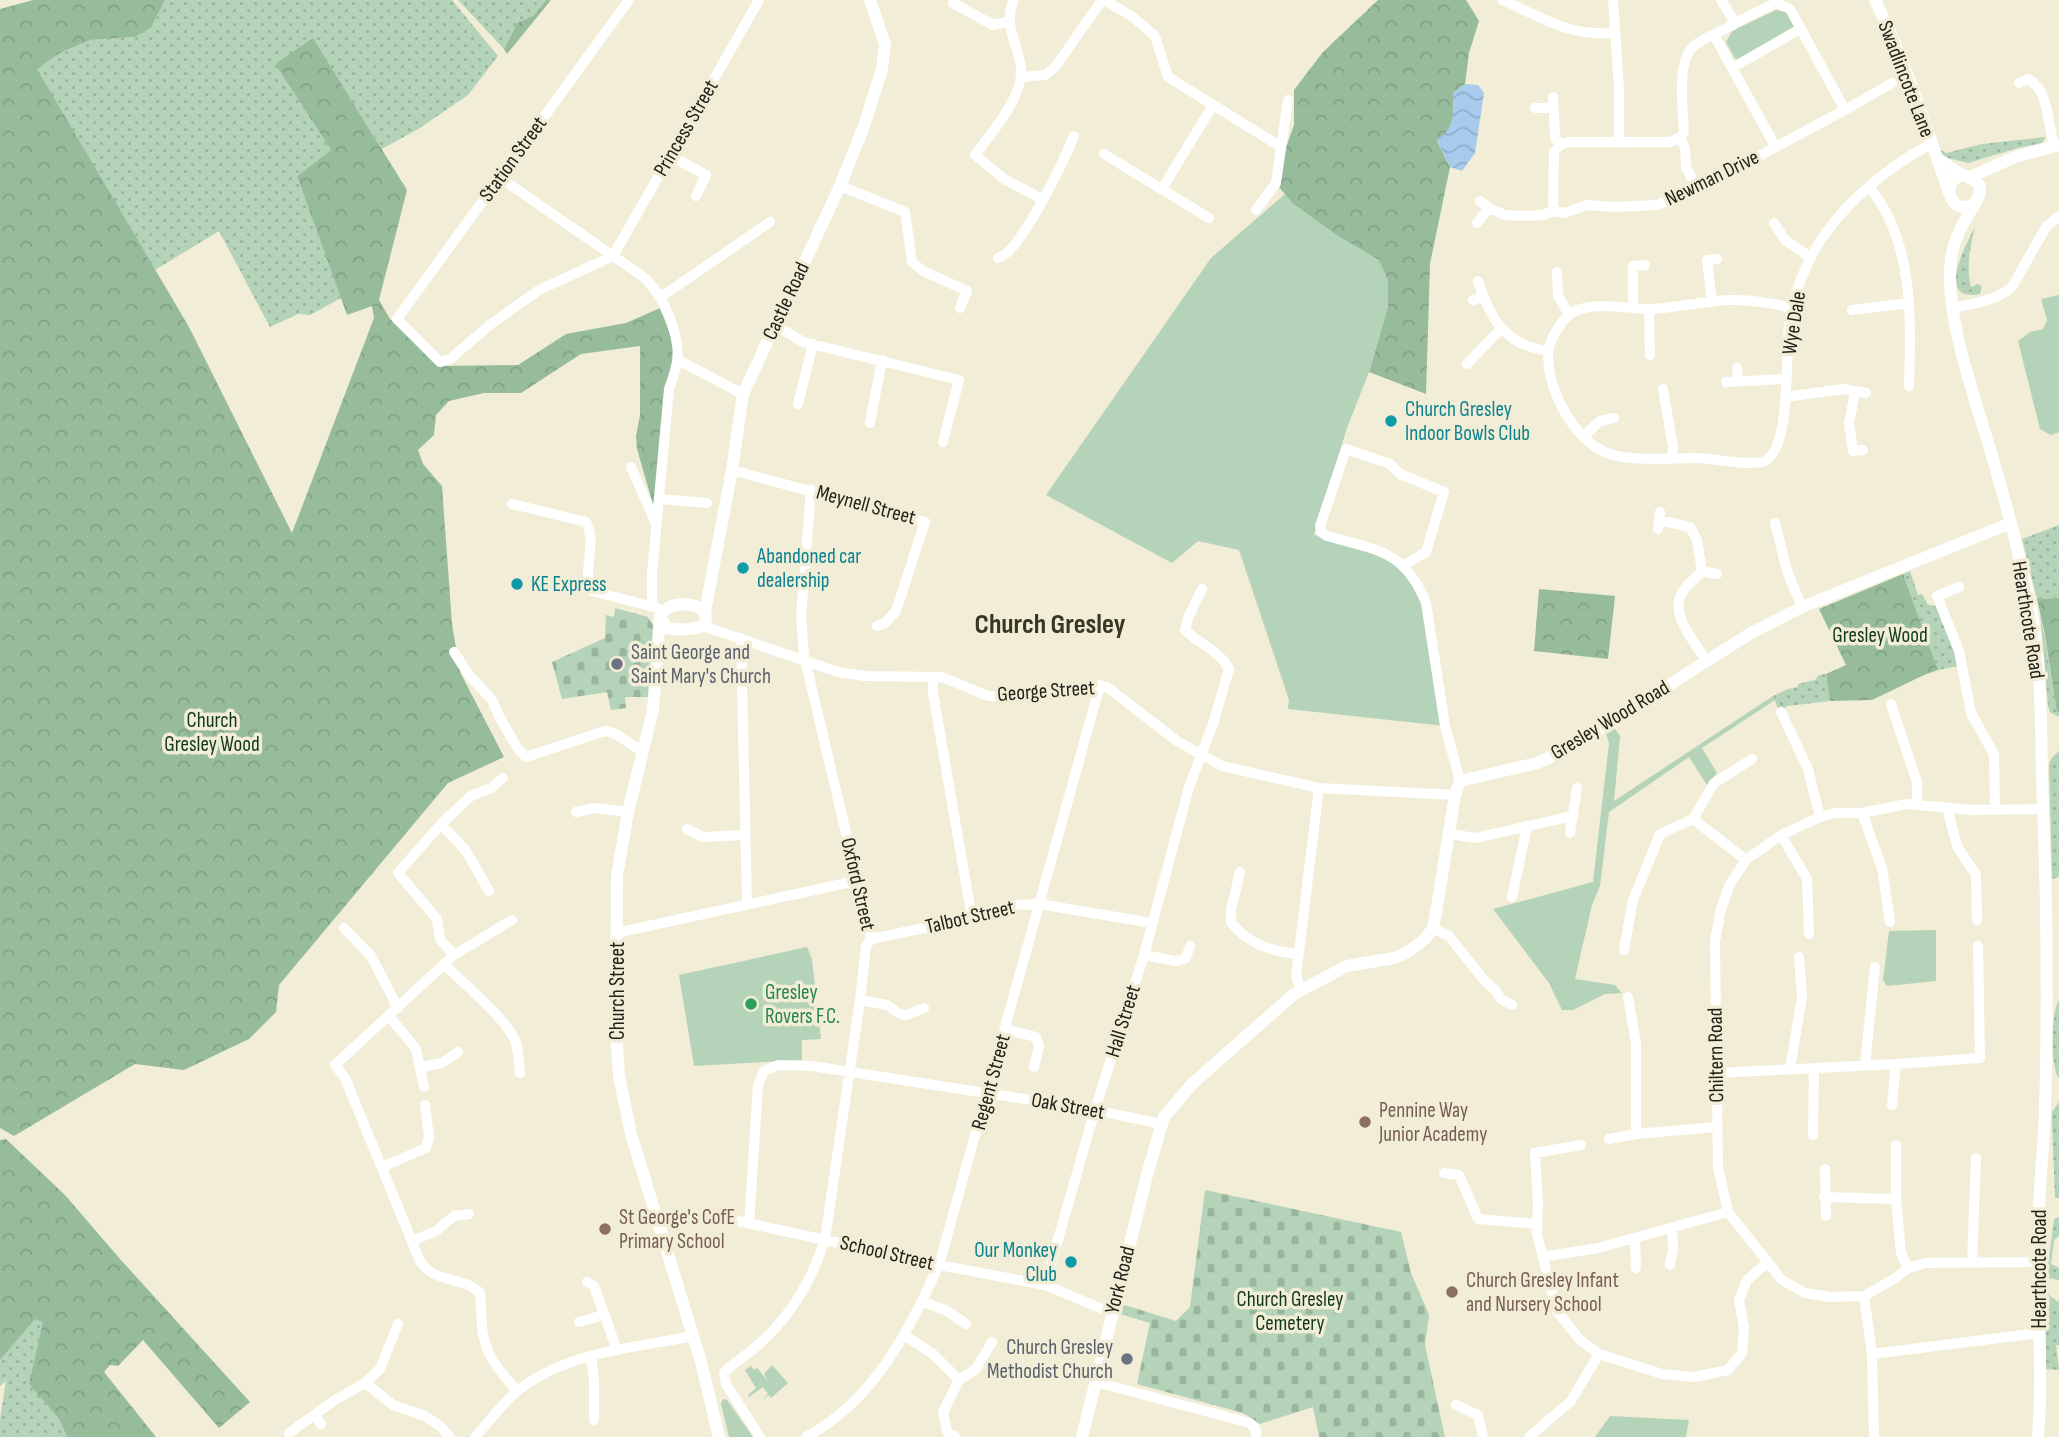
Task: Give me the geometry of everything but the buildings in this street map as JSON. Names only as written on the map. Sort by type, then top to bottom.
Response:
[{"type":"street","name":"Station Street","points":[[612,256],[539,290],[491,324],[450,359],[440,362],[397,319],[629,0]]},
{"type":"street","name":"Princess Street","points":[[612,256],[759,0]]},
{"type":"street","name":"Castle Road","points":[[704,626],[743,394],[840,186],[872,105],[884,55],[882,31],[870,0]]},
{"type":"street","points":[[1014,0],[1008,22],[1021,77],[1016,96],[975,155],[1004,179],[1042,200]]},
{"type":"street","points":[[1021,77],[1045,75],[1056,66],[1103,0],[1133,17],[1155,36],[1168,77],[1282,147]]},
{"type":"street","points":[[1502,0],[1559,26],[1592,34],[1614,33]]},
{"type":"street","points":[[1613,0],[1619,88],[1619,143]]},
{"type":"street","points":[[1721,0],[1734,21]]},
{"type":"street","name":"Swadlincote Lane","points":[[1875,0],[1918,100],[1948,190]]},
{"type":"street","points":[[1734,21],[1776,3],[1786,3],[1845,110]]},
{"type":"street","points":[[953,4],[993,24],[1008,22]]},
{"type":"street","points":[[1553,211],[1554,152],[1560,145],[1568,142],[1670,142],[1679,138],[1684,132],[1683,66],[1687,55],[1694,46],[1733,25],[1734,21]]},
{"type":"street","points":[[1732,68],[1800,29]]},
{"type":"street","points":[[1714,35],[1775,146]]},
{"type":"street","points":[[1966,176],[1976,180],[1978,197],[1964,207],[1954,204],[1948,190],[1950,183],[1966,176],[1999,164],[2056,146],[2038,87],[2028,79],[2019,83]]},
{"type":"street","name":"Newman Drive","points":[[1477,223],[1485,205],[1505,215],[1524,216],[1543,215],[1553,211],[1564,213],[1596,204],[1614,207],[1657,205],[1672,201],[1892,83]]},
{"type":"street","points":[[1553,97],[1555,137],[1560,145]]},
{"type":"street","points":[[1256,210],[1276,183],[1288,100]]},
{"type":"street","points":[[1162,189],[1213,105]]},
{"type":"street","points":[[1535,108],[1552,108]]},
{"type":"street","points":[[998,258],[1005,256],[1014,245],[1055,180],[1074,136]]},
{"type":"street","points":[[1679,138],[1685,148],[1686,167],[1697,189]]},
{"type":"street","name":"Wye Dale","points":[[1584,436],[1606,452],[1625,458],[1713,458],[1750,463],[1765,461],[1775,451],[1780,440],[1792,307],[1811,257],[1848,206],[1889,169],[1931,144]]},
{"type":"street","points":[[1104,154],[1209,218]]},
{"type":"street","points":[[671,156],[706,175],[695,196]]},
{"type":"street","name":"Swadlincote Lane","points":[[1937,158],[1966,176]]},
{"type":"street","name":"Hearthcote Road","points":[[1999,164],[1958,231],[1950,269],[1954,307],[1972,391],[2011,523],[2028,592],[2037,650],[2043,733],[2047,937],[2046,1090],[2037,1262],[2041,1407],[2038,1437]]},
{"type":"street","points":[[499,177],[645,278],[661,297],[673,328],[678,360],[669,389],[652,574],[658,611],[666,628],[697,629],[704,626]]},
{"type":"street","points":[[840,186],[905,212],[912,262],[923,271],[967,291],[960,308]]},
{"type":"street","points":[[1870,188],[1882,203],[1897,233],[1909,303],[1909,386]]},
{"type":"street","name":"Hearthcote Road","points":[[1954,204],[1958,231]]},
{"type":"street","points":[[1954,307],[2006,293],[2046,227],[2059,216]]},
{"type":"street","points":[[661,297],[769,222]]},
{"type":"street","points":[[1774,223],[1785,240],[1811,257]]},
{"type":"street","points":[[1712,302],[1707,260],[1717,259]]},
{"type":"street","points":[[1633,307],[1633,266],[1644,265]]},
{"type":"street","points":[[1557,272],[1558,295],[1569,315]]},
{"type":"street","points":[[1478,281],[1478,298],[1501,329],[1516,342],[1536,350],[1548,351]]},
{"type":"street","points":[[1614,418],[1600,421],[1584,436],[1562,407],[1551,376],[1548,351],[1550,341],[1569,315],[1596,306],[1649,309],[1712,302],[1760,301],[1792,307]]},
{"type":"street","points":[[1852,310],[1866,302],[1909,303]]},
{"type":"street","points":[[1649,309],[1650,355]]},
{"type":"street","points":[[775,325],[803,342],[959,380],[943,442]]},
{"type":"street","points":[[1467,364],[1501,329]]},
{"type":"street","points":[[798,404],[813,344]]},
{"type":"street","points":[[678,360],[743,394]]},
{"type":"street","points":[[870,423],[882,360]]},
{"type":"street","points":[[1737,368],[1738,381]]},
{"type":"street","points":[[1726,382],[1787,379]]},
{"type":"street","points":[[1663,389],[1673,447],[1672,457]]},
{"type":"street","points":[[1785,397],[1843,389],[1861,393],[1849,423],[1853,451],[1863,450]]},
{"type":"street","points":[[1161,1124],[1192,1084],[1301,989],[1347,966],[1401,955],[1418,946],[1433,928],[1455,795],[1460,781],[1445,726],[1426,603],[1419,586],[1404,565],[1382,552],[1321,532],[1320,526],[1346,449],[1390,464],[1400,474],[1444,492],[1426,552],[1404,565]]},
{"type":"street","points":[[631,467],[656,523]]},
{"type":"street","name":"Meynell Street","points":[[732,470],[925,522],[896,611],[885,624],[877,626]]},
{"type":"street","name":"Oxford Street","points":[[761,1437],[726,1384],[724,1373],[753,1350],[790,1312],[816,1268],[825,1239],[866,946],[871,939],[805,661],[801,616],[811,490]]},
{"type":"street","points":[[659,499],[707,503]]},
{"type":"street","points":[[512,504],[586,522],[592,535],[587,582],[592,591],[658,611],[681,604],[701,608],[705,612]]},
{"type":"street","points":[[1659,520],[1684,524],[1694,531],[1702,571]]},
{"type":"street","points":[[1775,523],[1772,537],[1802,607]]},
{"type":"street","name":"Gresley Wood Road","points":[[1460,781],[1537,763],[1565,751],[1751,633],[1802,607],[2011,523]]},
{"type":"street","points":[[1702,571],[1717,574]]},
{"type":"street","points":[[1702,571],[1684,589],[1678,610],[1706,660]]},
{"type":"street","points":[[1959,587],[1937,596],[1959,651],[1971,713],[1994,754],[1995,810]]},
{"type":"street","name":"Hall Street","points":[[1045,1285],[1200,756],[1213,724],[1229,669],[1223,657],[1196,641],[1185,630],[1202,589]]},
{"type":"street","name":"Church Street","points":[[658,611],[659,640],[653,710],[628,812],[617,876],[615,1006],[619,1076],[631,1134],[693,1336],[719,1437]]},
{"type":"street","name":"George Street","points":[[704,626],[853,675],[953,680],[988,696],[1005,697],[1100,685],[1112,689],[1163,731],[1200,756],[1236,771],[1318,788],[1455,795]]},
{"type":"street","points":[[659,640],[673,629]]},
{"type":"street","points":[[741,638],[747,904]]},
{"type":"street","points":[[454,652],[469,675],[492,700],[507,730],[526,757],[605,731],[614,733],[642,751]]},
{"type":"street","points":[[933,677],[940,737],[972,918]]},
{"type":"street","name":"Regent Street","points":[[806,1437],[834,1420],[851,1405],[886,1365],[906,1336],[939,1265],[1100,685]]},
{"type":"street","points":[[1891,704],[1917,782],[1916,805]]},
{"type":"street","points":[[1781,712],[1808,769],[1820,817]]},
{"type":"street","points":[[1624,950],[1633,900],[1660,834],[1693,819],[1714,783],[1752,759]]},
{"type":"street","points":[[454,955],[440,939],[437,919],[398,873],[441,824],[471,796],[491,788],[503,778]]},
{"type":"street","points":[[1301,989],[1296,976],[1318,788]]},
{"type":"street","points":[[1570,833],[1577,788]]},
{"type":"street","name":"Chiltern Road","points":[[2037,1262],[1926,1263],[1908,1268],[1864,1296],[1830,1297],[1805,1293],[1782,1280],[1728,1212],[1718,1167],[1715,941],[1721,909],[1730,884],[1746,860],[1781,835],[1820,817],[1862,813],[1907,804],[1995,810],[2043,809]]},
{"type":"street","points":[[576,812],[595,808],[628,812]]},
{"type":"street","points":[[1947,808],[1957,846],[1976,875],[1977,920]]},
{"type":"street","points":[[1862,813],[1882,868],[1890,922]]},
{"type":"street","points":[[1450,834],[1475,838],[1573,816]]},
{"type":"street","points":[[1693,819],[1746,860]]},
{"type":"street","points":[[441,824],[466,851],[489,891]]},
{"type":"street","points":[[1512,897],[1527,826]]},
{"type":"street","points":[[687,829],[703,837],[744,835]]},
{"type":"street","points":[[1781,835],[1807,879],[1809,934]]},
{"type":"street","points":[[1240,872],[1231,910],[1231,922],[1251,942],[1265,949],[1298,954]]},
{"type":"street","points":[[616,933],[856,881]]},
{"type":"street","name":"Talbot Street","points":[[871,939],[972,918],[1015,905],[1039,904],[1152,923]]},
{"type":"street","points":[[512,920],[454,955],[335,1065],[345,1078],[427,1271],[441,1278],[474,1287],[480,1293],[486,1347],[502,1374],[517,1391]]},
{"type":"street","points":[[344,928],[371,956],[398,1008]]},
{"type":"street","points":[[1433,928],[1449,936],[1495,990],[1497,1002],[1512,1005]]},
{"type":"street","points":[[1143,955],[1176,961],[1185,958],[1190,946]]},
{"type":"street","points":[[1716,1073],[1980,1058],[1978,946]]},
{"type":"street","points":[[1790,1069],[1802,997],[1799,957]]},
{"type":"street","points":[[444,964],[500,1020],[514,1039],[519,1055],[520,1073]]},
{"type":"street","points":[[1865,1065],[1875,967]]},
{"type":"street","points":[[1628,997],[1636,1043],[1636,1134]]},
{"type":"street","points":[[860,1000],[887,1005],[906,1015],[924,1008]]},
{"type":"street","points":[[389,1016],[416,1049],[424,1087]]},
{"type":"street","points":[[1005,1029],[1036,1037],[1040,1046],[1034,1067]]},
{"type":"street","points":[[421,1067],[443,1063],[458,1052]]},
{"type":"street","name":"Oak Street","points":[[749,1224],[758,1085],[764,1071],[778,1065],[791,1064],[988,1092],[1161,1124]]},
{"type":"street","points":[[1892,1105],[1896,1064]]},
{"type":"street","points":[[1814,1068],[1814,1135]]},
{"type":"street","points":[[382,1167],[426,1148],[429,1137],[425,1105]]},
{"type":"street","name":"York Road","points":[[1082,1437],[1161,1124]]},
{"type":"street","points":[[1609,1139],[1717,1127]]},
{"type":"street","points":[[1581,1145],[1535,1153],[1537,1234],[1557,1311],[1579,1339],[1599,1354],[1662,1374],[1693,1377],[1728,1370],[1742,1353],[1744,1328],[1739,1300],[1747,1280],[1768,1263]]},
{"type":"street","points":[[1896,1145],[1896,1199],[1901,1253],[1908,1268]]},
{"type":"street","points":[[1972,1263],[1976,1158]]},
{"type":"street","points":[[1825,1169],[1826,1216]]},
{"type":"street","points":[[1444,1173],[1459,1175],[1478,1219],[1537,1224]]},
{"type":"street","points":[[1824,1197],[1896,1199]]},
{"type":"street","points":[[1542,1257],[1598,1248],[1728,1212]]},
{"type":"street","points":[[412,1241],[436,1231],[454,1216],[469,1214]]},
{"type":"street","name":"School Street","points":[[658,1226],[706,1216],[749,1224],[1045,1285],[1112,1313]]},
{"type":"street","points":[[1670,1265],[1673,1248],[1672,1227]]},
{"type":"street","points":[[1634,1238],[1636,1268]]},
{"type":"street","points":[[587,1282],[594,1286],[617,1350]]},
{"type":"street","points":[[1864,1296],[1872,1354],[1874,1437]]},
{"type":"street","points":[[922,1301],[947,1311],[966,1324]]},
{"type":"street","points":[[579,1322],[603,1315]]},
{"type":"street","points":[[289,1433],[365,1383],[380,1369],[388,1337],[398,1324]]},
{"type":"street","points":[[1872,1354],[2039,1333]]},
{"type":"street","points":[[475,1437],[501,1405],[541,1376],[591,1356],[693,1336]]},
{"type":"street","points":[[906,1336],[933,1354],[959,1380]]},
{"type":"street","points":[[956,1437],[947,1432],[943,1412],[959,1380],[976,1369],[992,1342]]},
{"type":"street","points":[[1529,1437],[1571,1401],[1599,1354]]},
{"type":"street","points":[[591,1356],[594,1420]]},
{"type":"street","points":[[1096,1382],[1250,1423],[1256,1430],[1256,1437]]},
{"type":"street","points":[[365,1383],[393,1405],[425,1416],[450,1437]]},
{"type":"street","points":[[1456,1405],[1478,1415],[1483,1437]]},
{"type":"street","points":[[314,1415],[321,1424]]},
{"type":"green space","name":"Church Gresley Wood","points":[[33,0],[165,0],[151,28],[135,37],[90,40],[60,53],[37,69],[189,327],[292,533],[374,318],[372,306],[347,315],[297,176],[331,150],[275,64],[313,38],[407,190],[379,300],[390,319],[439,366],[518,365],[566,334],[626,323],[660,308],[672,338],[674,359],[654,508],[637,449],[640,346],[581,354],[521,393],[484,393],[449,401],[436,415],[434,435],[418,450],[423,464],[442,486],[452,624],[460,672],[504,757],[448,783],[279,985],[276,1012],[249,1039],[184,1070],[135,1064],[14,1136],[0,1128],[0,9]]},
{"type":"green space","points":[[165,0],[452,0],[498,56],[468,95],[420,128],[382,149],[313,39],[275,64],[331,150],[297,176],[341,298],[310,315],[298,314],[270,327],[219,231],[155,270],[36,69],[60,53],[90,40],[135,37],[151,28]]},
{"type":"green space","points":[[458,0],[546,0],[533,16],[517,23],[504,49]]},
{"type":"green space","points":[[546,0],[551,0],[507,54],[504,49],[517,23],[533,16]]},
{"type":"green space","points":[[1378,0],[1466,0],[1479,21],[1469,53],[1465,84],[1453,93],[1450,126],[1437,141],[1450,167],[1430,264],[1426,394],[1369,372],[1388,306],[1332,232],[1293,204],[1274,181],[1294,125],[1294,90],[1323,52]]},
{"type":"green space","points":[[1776,10],[1787,12],[1796,28],[1736,60],[1726,42],[1732,31]]},
{"type":"green space","points":[[2046,137],[2042,143],[1968,163],[1944,157],[1939,153],[1939,149],[1946,153],[1982,144]]},
{"type":"green space","points":[[1285,194],[1293,204],[1332,232],[1379,260],[1388,280],[1388,306],[1369,372],[1347,428],[1314,535],[1382,552],[1419,585],[1445,726],[1288,709],[1289,700],[1239,550],[1198,541],[1172,563],[1046,495],[1211,258]]},
{"type":"green space","points":[[1975,227],[1969,272],[1971,287],[1978,284],[1982,287],[1980,294],[1966,294],[1959,290],[1956,282],[1957,271]]},
{"type":"green space","points":[[2059,295],[2059,432],[2051,435],[2040,429],[2018,341],[2030,332],[2043,329],[2047,320],[2041,299]]},
{"type":"green space","points":[[2059,525],[2059,598],[2037,599],[2022,539]]},
{"type":"green space","points":[[1910,571],[1918,595],[1922,594],[1928,605],[1937,606],[1959,666],[1938,670],[1903,574]]},
{"type":"green space","name":"Gresley Wood","points":[[1903,574],[1938,670],[1872,700],[1830,701],[1826,674],[1846,665],[1819,609]]},
{"type":"green space","points":[[1539,589],[1615,596],[1608,659],[1534,651]]},
{"type":"green space","points":[[2059,598],[2059,712],[2057,712],[2037,599]]},
{"type":"green space","points":[[615,608],[648,617],[654,627],[649,697],[625,697],[626,708],[611,710],[607,692],[562,699],[552,662],[605,638],[606,615],[614,617]]},
{"type":"green space","points":[[2040,611],[2059,717],[2050,712],[2048,706]]},
{"type":"green space","points":[[1826,674],[1830,701],[1788,706],[1779,711],[1773,696]]},
{"type":"green space","points":[[1773,696],[1775,700],[1702,748],[1717,773],[1707,785],[1689,757],[1609,812],[1600,886],[1592,905],[1575,979],[1615,985],[1622,993],[1605,994],[1573,1010],[1562,1010],[1549,983],[1493,909],[1593,882],[1609,743],[1606,734],[1615,729],[1620,736],[1614,801]]},
{"type":"green space","points":[[2059,751],[2059,877],[2052,879],[2049,765]]},
{"type":"green space","points":[[1936,930],[1936,981],[1887,986],[1883,980],[1889,931]]},
{"type":"green space","name":"Gresley Rovers F.C.","points":[[807,947],[812,959],[821,1039],[802,1040],[802,1060],[694,1066],[679,975]]},
{"type":"green space","points":[[2059,1000],[2059,1079],[2054,1063],[2053,1040],[2054,1016]]},
{"type":"green space","points":[[2059,1102],[2059,1198],[2055,1198],[2052,1112]]},
{"type":"green space","points":[[6,1139],[65,1195],[250,1402],[219,1428],[143,1340],[118,1366],[110,1365],[104,1372],[156,1437],[67,1437],[59,1419],[29,1384],[43,1322],[35,1319],[0,1360],[0,1140]]},
{"type":"green space","name":"Church Gresley Cemetery","points":[[1205,1190],[1401,1232],[1411,1273],[1429,1315],[1425,1345],[1445,1437],[1319,1437],[1313,1407],[1260,1424],[1243,1413],[1137,1384],[1150,1323],[1120,1314],[1121,1304],[1176,1321],[1190,1307]]},
{"type":"green space","points":[[2059,1217],[2059,1236],[2054,1240],[2051,1264],[2059,1268],[2059,1280],[2048,1278],[2046,1293],[2058,1302],[2059,1299],[2059,1345],[2056,1345],[2059,1370],[2046,1369],[2045,1289],[2054,1219]]},
{"type":"green space","points":[[35,1318],[44,1322],[29,1384],[59,1419],[67,1437],[0,1437],[6,1381],[0,1386],[0,1360]]},
{"type":"green space","points":[[772,1365],[788,1383],[771,1398],[769,1395],[761,1401],[768,1394],[763,1387],[749,1397],[756,1388],[745,1370],[751,1366],[754,1370],[757,1368],[768,1381],[764,1374]]},
{"type":"green space","points":[[723,1399],[727,1400],[753,1437],[729,1437],[721,1404]]},
{"type":"green space","points":[[1610,1416],[1689,1420],[1686,1437],[1595,1437]]},
{"type":"water","points":[[1465,84],[1478,85],[1484,93],[1475,153],[1462,171],[1450,167],[1437,140],[1447,131],[1452,120],[1453,93]]},
{"type":"place","name":"Church Gresley Indoor Bowls Club","points":[[1391,421]]},
{"type":"place","name":"Abandoned car dealership","points":[[743,568]]},
{"type":"place","name":"KE Express","points":[[517,584]]},
{"type":"place","name":"Saint George and Saint Mary's Church","points":[[617,664]]},
{"type":"place","name":"Gresley Rovers F.C.","points":[[751,1004]]},
{"type":"place","name":"Pennine Way Junior Academy","points":[[1365,1122]]},
{"type":"place","name":"St George's CofE Primary School","points":[[605,1229]]},
{"type":"place","name":"Our Monkey Club","points":[[1071,1262]]},
{"type":"place","name":"Church Gresley Infant and Nursery School","points":[[1452,1292]]},
{"type":"place","name":"Church Gresley Methodist Church","points":[[1127,1359]]},
{"type":"district","name":"Church Gresley","points":[[1050,624]]}]
